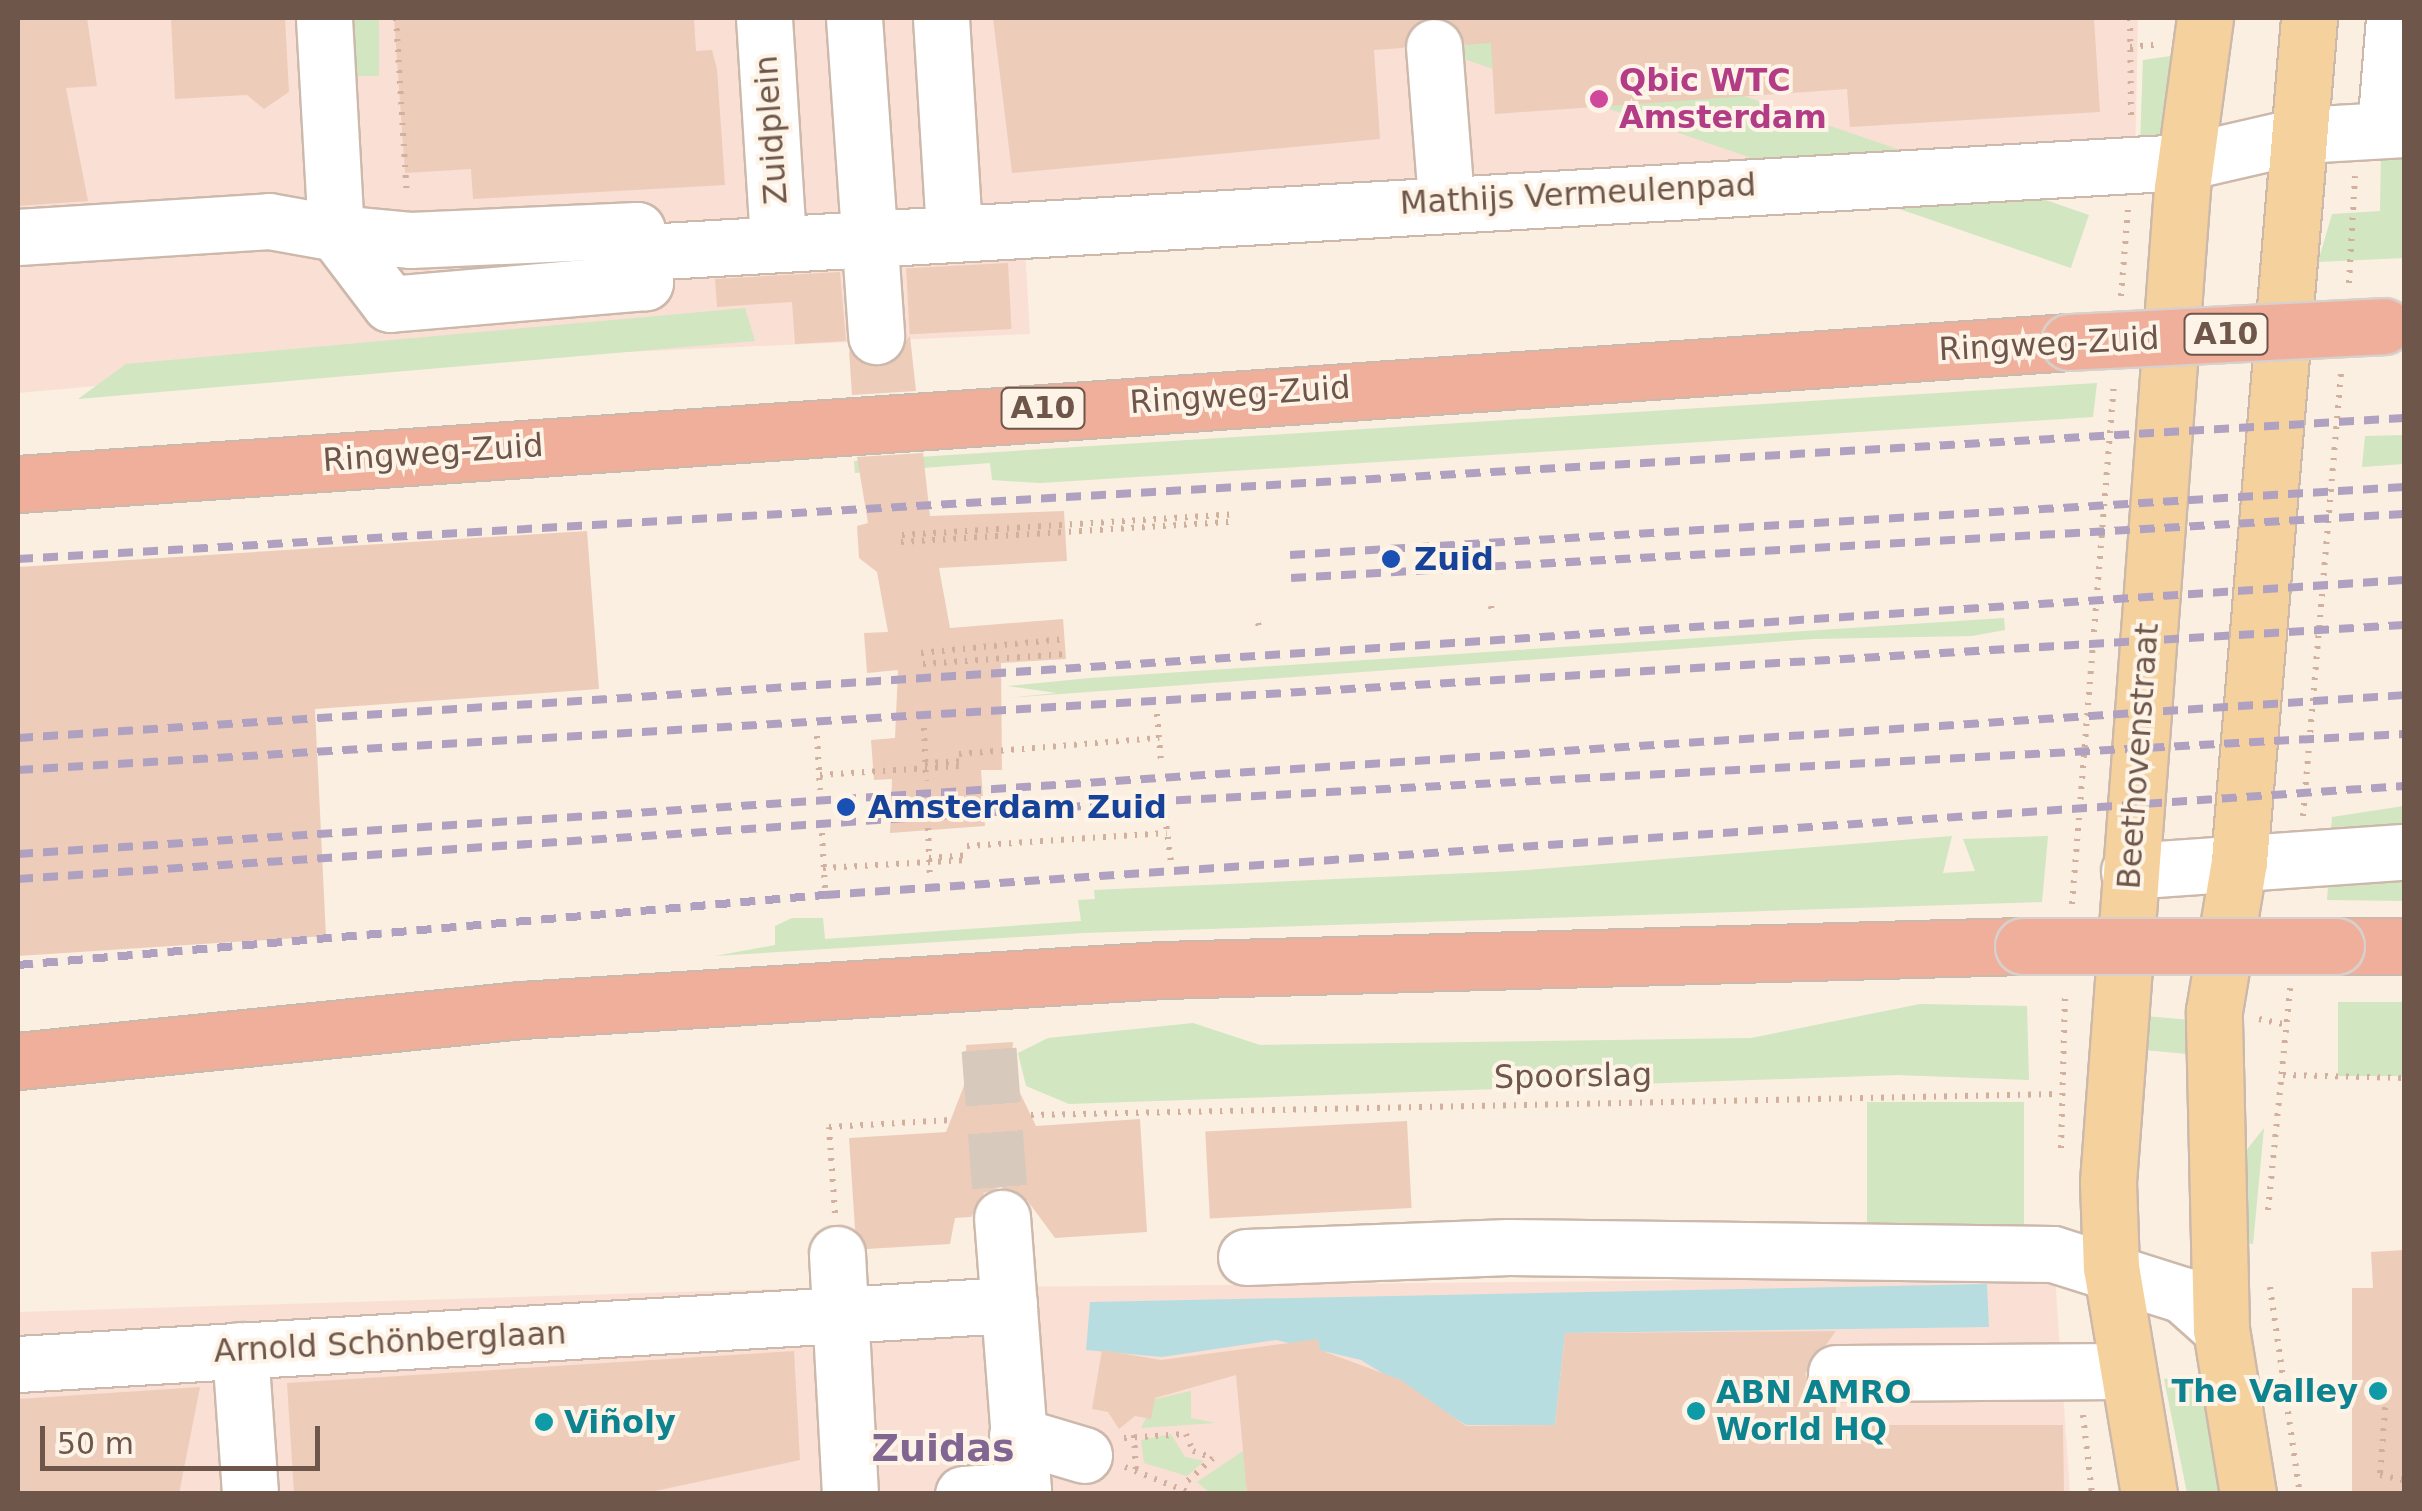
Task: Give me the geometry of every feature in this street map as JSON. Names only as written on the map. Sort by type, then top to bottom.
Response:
[{"type":"highway","name":"Ringweg-Zuid","points":[[18,484],[2370,322]]},
{"type":"highway","points":[[18,1062],[521,1010],[1163,970],[2024,946],[2314,956],[2404,946]]},
{"type":"main road","points":[[2248,1494],[2221,1329],[2214,1011],[2239,862],[2302,135],[2308,18]]},
{"type":"main road","name":"Beethovenstraat","points":[[2149,1494],[2111,1268],[2115,1100],[2129,871],[2185,162],[2188,30]]},
{"type":"street","points":[[18,237],[269,221],[336,233],[410,240],[637,230],[646,252],[646,282],[624,290],[390,304],[336,233],[324,18]]},
{"type":"street","name":"Zuidplein","points":[[764,18],[778,242]]},
{"type":"street","points":[[854,18],[923,224]]},
{"type":"street","points":[[876,336],[923,224],[941,18]]},
{"type":"street","points":[[2394,18],[2395,129]]},
{"type":"street","points":[[1434,47],[1446,201]]},
{"type":"street","name":"Mathijs Vermeulenpad","points":[[923,224],[1320,208],[2185,162],[2302,135],[2395,129]]},
{"type":"street","name":"Zuidplein","points":[[646,252],[778,242],[923,224]]},
{"type":"street","points":[[2129,871],[2404,852]]},
{"type":"street","points":[[963,1494],[1023,1492],[1002,1218]]},
{"type":"street","points":[[1246,1257],[1509,1246],[2053,1254],[2111,1268],[2183,1295],[2221,1329]]},
{"type":"street","points":[[837,1254],[850,1494]]},
{"type":"street","name":"Arnold Schönberglaan","points":[[18,1364],[1009,1306]]},
{"type":"street","points":[[240,1350],[250,1494]]},
{"type":"street","points":[[1836,1373],[2126,1371]]},
{"type":"street","points":[[1017,1436],[1095,1458]]},
{"type":"path","points":[[396,18],[410,240]]},
{"type":"path","points":[[2130,47],[2188,30]]},
{"type":"path","points":[[2300,858],[2370,322],[2352,249]]},
{"type":"path","points":[[901,538],[1232,518]]},
{"type":"path","points":[[921,653],[1064,640]]},
{"type":"path","points":[[924,664],[1065,654]]},
{"type":"path","points":[[1158,714],[1161,762]]},
{"type":"path","points":[[924,728],[926,781]]},
{"type":"path","points":[[816,736],[820,790]]},
{"type":"path","points":[[820,775],[1159,738]]},
{"type":"path","points":[[925,763],[959,760]]},
{"type":"path","points":[[1165,816],[1171,863]]},
{"type":"path","points":[[928,828],[930,879]]},
{"type":"path","points":[[822,833],[825,888]]},
{"type":"path","points":[[967,846],[1168,833]]},
{"type":"path","points":[[824,868],[968,857],[929,858]]},
{"type":"path","points":[[2268,1229],[2283,1075],[2314,956]]},
{"type":"path","points":[[2283,1075],[2404,1078]]},
{"type":"path","name":"Spoorslag","points":[[1031,1115],[2038,1093],[2115,1100]]},
{"type":"path","points":[[837,1254],[829,1126],[951,1120]]},
{"type":"path","points":[[2269,1266],[2281,1388],[2300,1494]]},
{"type":"path","points":[[2281,1388],[2386,1397],[2380,1476],[2404,1480]]},
{"type":"path","points":[[1095,1458],[1116,1439],[1186,1434],[1193,1451],[1213,1458],[1183,1486]]},
{"type":"path","points":[[1134,1436],[1136,1470]]},
{"type":"path","points":[[1095,1458],[1183,1486],[1193,1494]]},
{"type":"shaded area","points":[[18,18],[2138,18],[2135,161],[1023,217],[1030,334],[331,365],[18,393]]},
{"type":"shaded area","points":[[2055,1277],[2070,1493],[18,1494],[18,1312],[781,1289]]},
{"type":"green space","points":[[351,18],[379,18],[379,76],[351,76]]},
{"type":"green space","points":[[1345,18],[1517,18],[2089,215],[2071,268]]},
{"type":"green space","points":[[2185,54],[2163,132],[2140,145],[2143,60]]},
{"type":"green space","points":[[2404,149],[2404,258],[2318,262],[2332,214],[2380,211],[2381,151]]},
{"type":"green space","points":[[745,308],[755,341],[78,399],[126,364]]},
{"type":"green space","points":[[2097,383],[2093,417],[1781,437],[1040,483],[992,480],[990,463],[855,473],[854,461]]},
{"type":"green space","points":[[2404,435],[2404,464],[2362,467],[2365,436]]},
{"type":"green space","points":[[2004,618],[2005,630],[1972,636],[1813,639],[1007,698],[1057,693],[1007,686],[1090,678]]},
{"type":"green space","points":[[2404,806],[2404,843],[2330,843],[2332,817]]},
{"type":"green space","points":[[1952,836],[1943,873],[1975,871],[1963,839],[2048,836],[2042,902],[1083,933],[715,956],[775,945],[775,926],[792,918],[823,918],[825,939],[1081,921],[1078,900],[1095,899],[1094,890],[1514,871]]},
{"type":"green space","points":[[2404,866],[2404,901],[2327,900],[2329,875]]},
{"type":"green space","points":[[2338,1002],[2404,1002],[2404,1076],[2338,1076]]},
{"type":"green space","points":[[1920,1004],[2027,1006],[2029,1080],[1897,1075],[1069,1104],[1026,1086],[1018,1053],[1048,1038],[1193,1023],[1260,1045],[1751,1038]]},
{"type":"green space","points":[[2133,1015],[2202,1021],[2199,1055],[2130,1049]]},
{"type":"green space","points":[[1867,1102],[2024,1102],[2024,1232],[1867,1232]]},
{"type":"green space","points":[[2264,1128],[2253,1244],[2239,1242],[2241,1157]]},
{"type":"green space","points":[[2213,1373],[2234,1493],[2187,1493],[2164,1379]]},
{"type":"green space","points":[[1191,1391],[1191,1418],[1215,1423],[1141,1428],[1155,1399]]},
{"type":"green space","points":[[1171,1434],[1185,1457],[1204,1461],[1187,1476],[1144,1463],[1141,1440]]},
{"type":"green space","points":[[1246,1449],[1246,1493],[1210,1493],[1197,1482]]},
{"type":"water","points":[[1987,1284],[1989,1327],[1565,1333],[1555,1425],[1466,1425],[1361,1360],[1276,1340],[1162,1357],[1086,1350],[1090,1302]]},
{"type":"building","points":[[18,18],[87,18],[97,86],[66,88],[88,201],[18,206]]},
{"type":"building","points":[[171,18],[285,18],[289,92],[264,109],[247,95],[175,99]]},
{"type":"building","points":[[394,18],[694,18],[696,51],[712,50],[717,69],[725,185],[473,199],[471,169],[405,173]]},
{"type":"building","points":[[993,18],[1426,18],[1403,48],[1374,50],[1380,139],[1012,173]]},
{"type":"building","points":[[1441,18],[2094,18],[2100,112],[1850,127],[1847,89],[1495,114],[1491,43],[1465,45]]},
{"type":"building","points":[[1008,263],[1011,329],[910,334],[906,268]]},
{"type":"building","points":[[840,272],[846,341],[795,344],[792,302],[717,307],[715,279]]},
{"type":"building","points":[[910,336],[916,391],[852,395],[849,351],[879,367]]},
{"type":"building","points":[[923,453],[930,516],[1064,511],[1067,561],[939,568],[950,628],[1063,619],[1066,659],[1001,663],[1002,770],[981,770],[985,826],[890,833],[892,779],[874,780],[871,740],[895,738],[898,670],[867,673],[864,633],[888,632],[877,572],[859,558],[857,526],[868,523],[857,457]]},
{"type":"building","points":[[587,531],[599,689],[315,709],[326,936],[18,956],[18,567]]},
{"type":"building","points":[[1013,1042],[1011,1074],[1036,1126],[1140,1119],[1147,1232],[1055,1238],[1027,1200],[1001,1187],[984,1193],[971,1217],[955,1218],[950,1244],[867,1249],[855,1229],[849,1138],[946,1132],[967,1078],[966,1045]]},
{"type":"building","points":[[1407,1121],[1412,1208],[1210,1218],[1205,1132]]},
{"type":"building","name":"The Valley","points":[[2404,1250],[2404,1494],[2352,1494],[2352,1288],[2373,1288],[2371,1252]]},
{"type":"building","name":"ABN AMRO World HQ","points":[[1836,1331],[1805,1374],[1820,1400],[1836,1404],[1836,1425],[2063,1425],[2064,1494],[1247,1494],[1236,1375],[1155,1398],[1151,1419],[1135,1416],[1119,1429],[1108,1412],[1092,1409],[1102,1350],[1161,1360],[1318,1339],[1320,1350],[1401,1380],[1466,1426],[1555,1425],[1565,1333]]},
{"type":"building","name":"Viñoly","points":[[794,1351],[800,1460],[641,1494],[294,1494],[287,1383]]},
{"type":"building","points":[[200,1387],[179,1494],[18,1494],[18,1399]]},
{"type":"tunnel","points":[[989,1049],[1002,1218]]},
{"type":"railway","points":[[18,559],[2404,418]]},
{"type":"railway","points":[[1290,555],[2404,487]]},
{"type":"railway","points":[[1291,578],[2404,514]]},
{"type":"railway","points":[[18,738],[2404,580]]},
{"type":"railway","points":[[18,770],[2404,625]]},
{"type":"railway","points":[[18,854],[2404,695]]},
{"type":"railway","points":[[18,879],[1126,803],[2404,734]]},
{"type":"railway","points":[[18,965],[825,895],[2404,786]]},
{"type":"place","name":"Qbic WTC Amsterdam","points":[[1599,99]]},
{"type":"place","name":"Zuid","points":[[1391,559]]},
{"type":"place","name":"Amsterdam Zuid","points":[[846,807]]},
{"type":"place","name":"The Valley","points":[[2378,1391]]},
{"type":"place","name":"ABN AMRO World HQ","points":[[1696,1411]]},
{"type":"place","name":"Viñoly","points":[[544,1422]]},
{"type":"district","name":"Zuidas","points":[[943,1449]]}]
